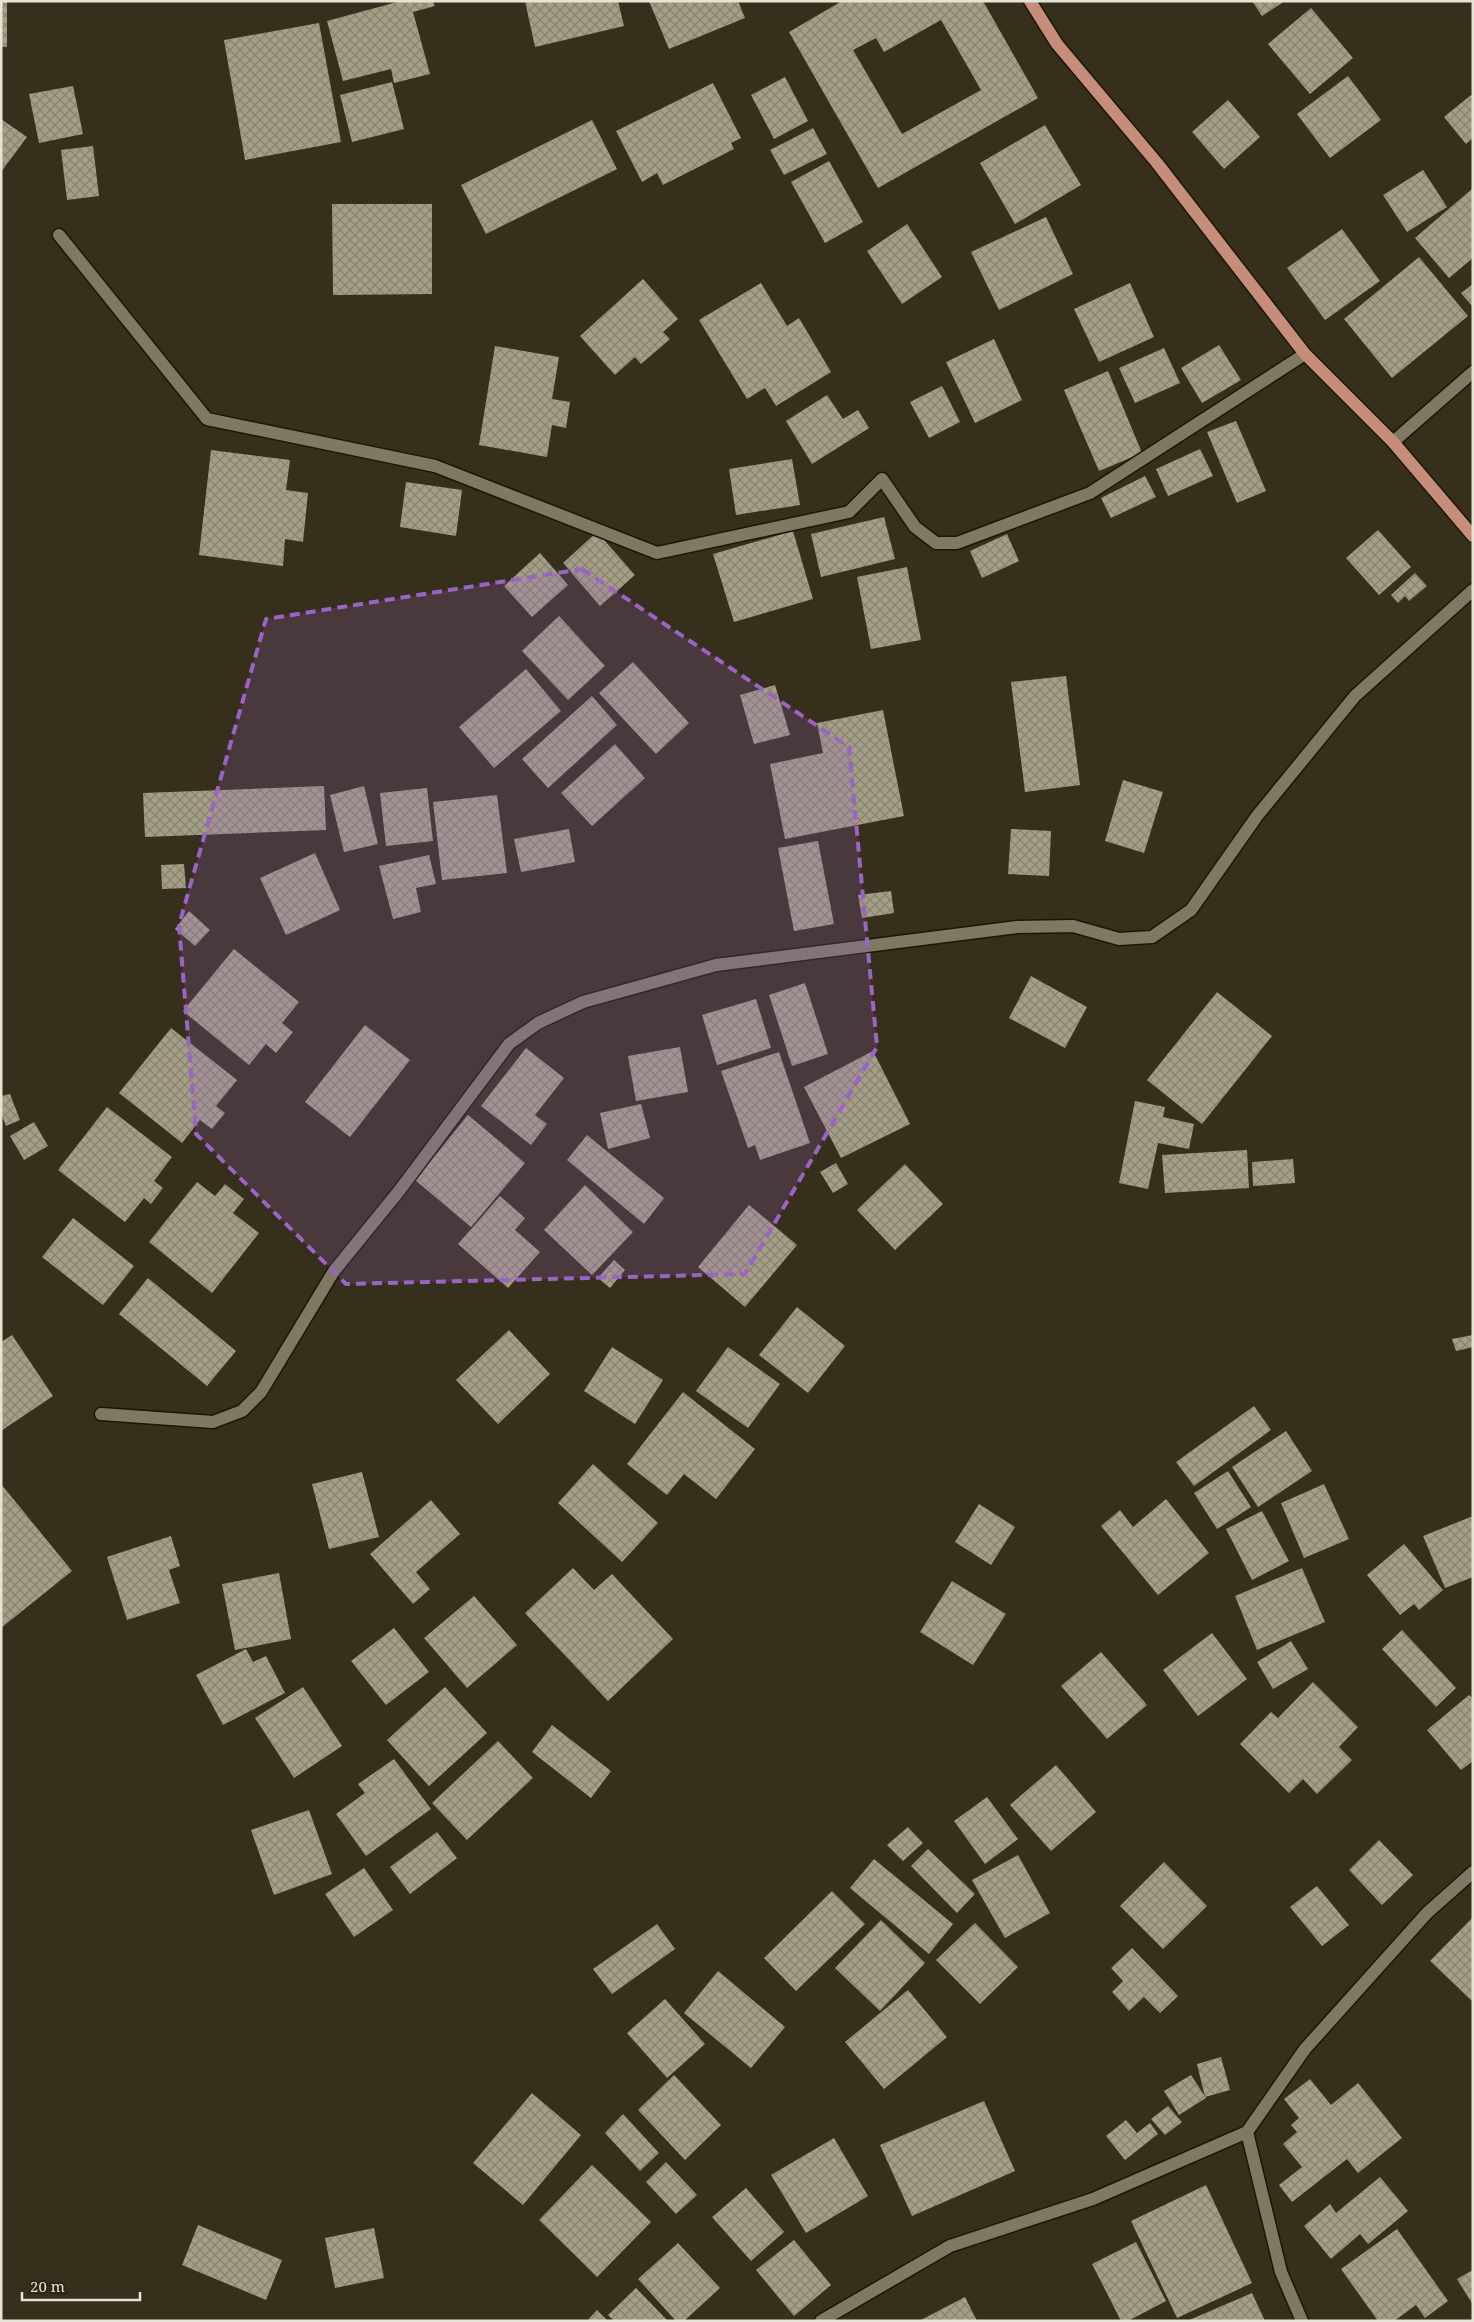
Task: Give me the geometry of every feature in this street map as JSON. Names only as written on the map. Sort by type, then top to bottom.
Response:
[{"type":"main road","points":[[1030,1],[1057,44],[1157,163],[1305,354],[1393,442],[1473,536]]},
{"type":"street","points":[[59,235],[207,418],[435,466],[657,553],[849,512],[882,478],[915,527],[936,543],[957,543],[1090,493],[1305,354]]},
{"type":"street","points":[[1393,442],[1473,372]]},
{"type":"street","points":[[101,1414],[213,1422],[242,1411],[261,1392],[334,1271],[399,1191],[509,1044],[538,1023],[583,1002],[716,965],[1017,927],[1073,926],[1119,938],[1152,937],[1191,910],[1257,816],[1355,696],[1473,590]]},
{"type":"street","points":[[821,2321],[950,2246],[1093,2199],[1248,2132],[1305,2048],[1427,1913],[1473,1872]]},
{"type":"street","points":[[1248,2132],[1281,2272],[1302,2321]]},
{"type":"highlighted area","points":[[582,569],[849,747],[877,1047],[745,1274],[346,1284],[196,1134],[179,925],[266,619]]},
{"type":"building","points":[[1,1],[7,1],[7,47],[1,47]]},
{"type":"building","points":[[401,1],[433,1],[435,6],[413,12],[430,74],[394,83],[391,69],[343,81],[327,21]]},
{"type":"building","points":[[525,1],[618,1],[624,26],[535,47]]},
{"type":"building","points":[[649,1],[738,1],[745,18],[669,49]]},
{"type":"building","points":[[842,1],[983,1],[1038,98],[878,188],[789,32]],"holes":[[[941,20],[981,90],[902,134],[853,50],[876,38],[884,52]]]},
{"type":"building","points":[[1252,1],[1285,1],[1262,16]]},
{"type":"building","points":[[1311,8],[1353,58],[1310,94],[1268,44]]},
{"type":"building","points":[[319,23],[341,142],[245,160],[224,40]]},
{"type":"building","points":[[1348,76],[1381,120],[1330,158],[1297,114]]},
{"type":"building","points":[[785,77],[808,121],[774,139],[751,95]]},
{"type":"building","points":[[392,82],[404,129],[352,142],[340,95]]},
{"type":"building","points":[[713,83],[741,138],[731,143],[734,149],[663,185],[657,173],[642,182],[616,131]]},
{"type":"building","points":[[73,86],[83,134],[39,143],[29,94]]},
{"type":"building","points":[[1471,95],[1473,98],[1473,138],[1466,144],[1444,117]]},
{"type":"building","points":[[1228,100],[1260,137],[1224,169],[1192,132]]},
{"type":"building","points":[[1,119],[27,137],[1,172]]},
{"type":"building","points":[[592,120],[617,169],[486,234],[461,185]]},
{"type":"building","points":[[1045,125],[1081,185],[1015,224],[980,163]]},
{"type":"building","points":[[813,128],[827,154],[784,175],[770,150]]},
{"type":"building","points":[[93,146],[99,196],[67,200],[61,150]]},
{"type":"building","points":[[829,161],[863,222],[825,243],[791,182]]},
{"type":"building","points":[[1423,170],[1447,207],[1407,232],[1383,195]]},
{"type":"building","points":[[1473,188],[1473,258],[1449,278],[1415,238]]},
{"type":"building","points":[[332,204],[432,204],[432,294],[333,295]]},
{"type":"building","points":[[1046,217],[1073,274],[999,310],[971,252]]},
{"type":"building","points":[[907,224],[942,277],[902,304],[867,251]]},
{"type":"building","points":[[1342,229],[1380,281],[1325,320],[1287,268]]},
{"type":"building","points":[[1419,257],[1468,316],[1392,378],[1344,319]]},
{"type":"building","points":[[643,279],[678,319],[663,332],[670,339],[641,364],[635,357],[615,375],[580,336]]},
{"type":"building","points":[[761,283],[787,326],[799,318],[831,372],[776,406],[765,388],[747,399],[699,320]]},
{"type":"building","points":[[1130,283],[1154,337],[1099,362],[1074,309]]},
{"type":"building","points":[[1473,284],[1473,307],[1461,293]]},
{"type":"building","points":[[994,339],[1022,400],[975,423],[946,362]]},
{"type":"building","points":[[1219,345],[1241,380],[1202,403],[1181,368]]},
{"type":"building","points":[[495,346],[559,357],[552,399],[570,402],[566,428],[552,425],[547,457],[479,445]]},
{"type":"building","points":[[1164,348],[1180,383],[1135,403],[1119,368]]},
{"type":"building","points":[[1108,371],[1142,453],[1099,471],[1064,390]]},
{"type":"building","points":[[942,386],[960,422],[929,438],[910,402]]},
{"type":"building","points":[[827,395],[843,419],[858,410],[869,428],[812,464],[786,421]]},
{"type":"building","points":[[1236,421],[1266,491],[1237,503],[1207,432]]},
{"type":"building","points":[[1200,449],[1213,476],[1168,496],[1156,469]]},
{"type":"building","points":[[211,450],[290,460],[286,490],[308,493],[303,542],[285,539],[283,566],[199,555]]},
{"type":"building","points":[[792,459],[800,505],[736,515],[729,469]]},
{"type":"building","points":[[1145,476],[1156,497],[1111,518],[1101,498]]},
{"type":"building","points":[[406,482],[462,490],[456,536],[400,527]]},
{"type":"building","points":[[884,517],[895,559],[821,577],[811,534]]},
{"type":"building","points":[[1378,530],[1411,567],[1379,595],[1346,558]]},
{"type":"building","points":[[793,531],[813,599],[734,622],[713,554]]},
{"type":"building","points":[[597,532],[635,575],[600,606],[563,563]]},
{"type":"building","points":[[1007,534],[1019,561],[982,578],[970,551]]},
{"type":"building","points":[[540,553],[568,585],[532,617],[504,586]]},
{"type":"building","points":[[907,567],[921,640],[871,649],[857,577]]},
{"type":"building","points":[[1415,573],[1427,586],[1409,601],[1405,596],[1398,603],[1391,595]]},
{"type":"building","points":[[559,616],[605,666],[568,700],[522,651]]},
{"type":"building","points":[[633,662],[689,723],[656,754],[599,693]]},
{"type":"building","points":[[526,669],[561,711],[494,768],[459,727]]},
{"type":"building","points":[[1066,676],[1080,785],[1025,792],[1011,682]]},
{"type":"building","points":[[775,685],[790,735],[754,744],[740,695]]},
{"type":"building","points":[[592,696],[617,725],[548,788],[522,759]]},
{"type":"building","points":[[883,710],[904,816],[785,839],[770,764],[823,753],[817,723]]},
{"type":"building","points":[[615,744],[645,778],[592,826],[561,793]]},
{"type":"building","points":[[1123,780],[1163,792],[1144,853],[1105,841]]},
{"type":"building","points":[[324,786],[326,830],[145,837],[143,793]]},
{"type":"building","points":[[364,786],[378,844],[344,852],[330,795]]},
{"type":"building","points":[[427,788],[433,841],[386,846],[380,793]]},
{"type":"building","points":[[497,795],[507,873],[442,880],[433,802]]},
{"type":"building","points":[[569,829],[575,862],[521,872],[514,839]]},
{"type":"building","points":[[1011,829],[1051,831],[1049,876],[1008,874]]},
{"type":"building","points":[[818,841],[834,924],[794,931],[778,848]]},
{"type":"building","points":[[315,853],[340,910],[286,935],[260,878]]},
{"type":"building","points":[[429,855],[436,884],[416,888],[421,912],[393,919],[379,866]]},
{"type":"building","points":[[184,864],[186,888],[162,889],[161,865]]},
{"type":"building","points":[[891,891],[894,913],[862,918],[858,895]]},
{"type":"building","points":[[189,911],[210,930],[195,946],[175,929]]},
{"type":"building","points":[[234,949],[299,1002],[282,1023],[293,1032],[276,1053],[266,1044],[249,1065],[183,1011]]},
{"type":"building","points":[[1031,976],[1087,1007],[1065,1048],[1009,1018]]},
{"type":"building","points":[[805,983],[828,1054],[792,1066],[769,995]]},
{"type":"building","points":[[1217,992],[1272,1036],[1202,1124],[1147,1080]]},
{"type":"building","points":[[756,999],[771,1048],[717,1065],[702,1015]]},
{"type":"building","points":[[365,1025],[410,1060],[350,1137],[305,1102]]},
{"type":"building","points":[[171,1028],[237,1080],[216,1106],[225,1113],[212,1129],[200,1120],[182,1143],[119,1093]]},
{"type":"building","points":[[680,1047],[688,1092],[636,1101],[628,1056]]},
{"type":"building","points":[[526,1048],[564,1078],[535,1115],[547,1124],[531,1145],[481,1106]]},
{"type":"building","points":[[873,1051],[910,1124],[841,1158],[804,1087]]},
{"type":"building","points":[[779,1052],[810,1143],[760,1160],[755,1145],[748,1148],[721,1071]]},
{"type":"building","points":[[10,1094],[20,1120],[6,1126],[1,1113],[1,1096]]},
{"type":"building","points":[[1135,1101],[1165,1107],[1163,1117],[1194,1124],[1189,1149],[1158,1143],[1148,1189],[1119,1183]]},
{"type":"building","points":[[641,1104],[650,1138],[608,1149],[600,1113]]},
{"type":"building","points":[[107,1107],[172,1157],[154,1181],[163,1188],[151,1204],[144,1198],[125,1222],[58,1170]]},
{"type":"building","points":[[468,1115],[525,1163],[471,1227],[415,1180]]},
{"type":"building","points":[[34,1122],[48,1146],[24,1160],[10,1136]]},
{"type":"building","points":[[587,1135],[664,1198],[644,1224],[567,1160]]},
{"type":"building","points":[[1247,1150],[1249,1188],[1165,1193],[1162,1155]]},
{"type":"building","points":[[1293,1159],[1295,1183],[1253,1186],[1252,1162]]},
{"type":"building","points":[[836,1163],[848,1184],[833,1193],[820,1172]]},
{"type":"building","points":[[905,1164],[943,1204],[895,1250],[857,1210]]},
{"type":"building","points":[[197,1182],[215,1196],[225,1184],[244,1199],[233,1213],[259,1233],[212,1293],[149,1242]]},
{"type":"building","points":[[585,1185],[633,1232],[592,1275],[544,1230]]},
{"type":"building","points":[[500,1196],[525,1218],[515,1230],[540,1252],[508,1288],[458,1244]]},
{"type":"building","points":[[749,1205],[797,1245],[745,1307],[698,1267]]},
{"type":"building","points":[[73,1218],[134,1266],[103,1305],[42,1257]]},
{"type":"building","points":[[614,1260],[625,1270],[610,1288],[598,1278]]},
{"type":"building","points":[[148,1278],[236,1351],[207,1386],[119,1314]]},
{"type":"building","points":[[797,1307],[845,1346],[808,1393],[759,1355]]},
{"type":"building","points":[[509,1330],[550,1374],[498,1424],[456,1380]]},
{"type":"building","points":[[12,1335],[53,1396],[1,1431],[1,1342]]},
{"type":"building","points":[[1473,1335],[1473,1347],[1456,1351],[1452,1339]]},
{"type":"building","points":[[612,1347],[663,1380],[635,1424],[584,1391]]},
{"type":"building","points":[[728,1347],[780,1384],[748,1428],[696,1391]]},
{"type":"building","points":[[683,1392],[755,1449],[716,1499],[684,1474],[667,1495],[627,1464]]},
{"type":"building","points":[[1254,1406],[1271,1430],[1194,1486],[1176,1462]]},
{"type":"building","points":[[1286,1431],[1312,1471],[1258,1507],[1232,1467]]},
{"type":"building","points":[[593,1464],[658,1523],[622,1562],[558,1503]]},
{"type":"building","points":[[1228,1471],[1251,1507],[1217,1529],[1194,1493]]},
{"type":"building","points":[[362,1472],[379,1537],[329,1549],[312,1484]]},
{"type":"building","points":[[1,1484],[72,1571],[1,1628]]},
{"type":"building","points":[[1324,1484],[1349,1539],[1304,1558],[1281,1503]]},
{"type":"building","points":[[1166,1499],[1209,1553],[1158,1595],[1101,1526],[1120,1510],[1133,1527]]},
{"type":"building","points":[[431,1500],[460,1534],[416,1572],[430,1589],[413,1604],[370,1554]]},
{"type":"building","points":[[979,1504],[1015,1527],[991,1565],[955,1542]]},
{"type":"building","points":[[1262,1511],[1289,1561],[1252,1580],[1226,1529]]},
{"type":"building","points":[[1473,1516],[1473,1577],[1445,1588],[1423,1536]]},
{"type":"building","points":[[171,1536],[180,1566],[169,1570],[180,1603],[127,1620],[107,1557]]},
{"type":"building","points":[[1404,1544],[1443,1590],[1419,1610],[1414,1604],[1400,1615],[1367,1575]]},
{"type":"building","points":[[573,1568],[594,1590],[612,1574],[673,1639],[608,1701],[525,1613]]},
{"type":"building","points":[[1302,1568],[1325,1622],[1257,1650],[1235,1596]]},
{"type":"building","points":[[279,1573],[291,1639],[235,1650],[222,1584]]},
{"type":"building","points":[[952,1581],[1006,1614],[973,1665],[920,1632]]},
{"type":"building","points":[[474,1596],[517,1645],[467,1688],[424,1638]]},
{"type":"building","points":[[394,1628],[429,1672],[386,1705],[351,1661]]},
{"type":"building","points":[[1402,1630],[1456,1688],[1436,1707],[1382,1649]]},
{"type":"building","points":[[1212,1633],[1247,1679],[1198,1716],[1163,1670]]},
{"type":"building","points":[[1291,1641],[1308,1669],[1273,1689],[1257,1662]]},
{"type":"building","points":[[246,1649],[253,1662],[266,1656],[285,1693],[223,1725],[196,1675]]},
{"type":"building","points":[[1101,1652],[1147,1705],[1107,1739],[1061,1686]]},
{"type":"building","points":[[1313,1682],[1358,1727],[1339,1747],[1352,1760],[1317,1794],[1303,1779],[1289,1793],[1240,1744],[1271,1712],[1278,1718]]},
{"type":"building","points":[[303,1687],[342,1746],[294,1778],[255,1718]]},
{"type":"building","points":[[445,1687],[487,1733],[429,1786],[387,1740]]},
{"type":"building","points":[[1469,1695],[1473,1699],[1473,1761],[1461,1770],[1427,1730]]},
{"type":"building","points":[[552,1725],[611,1771],[591,1798],[532,1752]]},
{"type":"building","points":[[498,1741],[533,1778],[467,1840],[432,1803]]},
{"type":"building","points":[[394,1759],[431,1809],[366,1856],[336,1814],[365,1793],[358,1784]]},
{"type":"building","points":[[1056,1765],[1096,1812],[1051,1851],[1010,1805]]},
{"type":"building","points":[[987,1797],[1018,1839],[985,1864],[954,1821]]},
{"type":"building","points":[[309,1810],[332,1874],[274,1895],[251,1830]]},
{"type":"building","points":[[908,1827],[923,1843],[903,1861],[887,1845]]},
{"type":"building","points":[[437,1832],[457,1858],[410,1894],[390,1867]]},
{"type":"building","points":[[1379,1840],[1413,1875],[1382,1905],[1349,1870]]},
{"type":"building","points":[[928,1849],[975,1894],[957,1913],[911,1866]]},
{"type":"building","points":[[1018,1855],[1050,1913],[1005,1938],[972,1880]]},
{"type":"building","points":[[874,1859],[953,1924],[929,1954],[850,1888]]},
{"type":"building","points":[[1164,1862],[1207,1906],[1163,1949],[1120,1906]]},
{"type":"building","points":[[364,1868],[393,1910],[354,1937],[325,1894]]},
{"type":"building","points":[[1317,1886],[1349,1925],[1322,1946],[1290,1907]]},
{"type":"building","points":[[832,1891],[865,1924],[796,1991],[764,1958]]},
{"type":"building","points":[[1473,1917],[1473,2002],[1430,1961]]},
{"type":"building","points":[[881,1920],[925,1963],[880,2011],[835,1968]]},
{"type":"building","points":[[975,1923],[1018,1967],[980,2004],[936,1960]]},
{"type":"building","points":[[657,1924],[675,1949],[612,1994],[593,1969]]},
{"type":"building","points":[[1132,1948],[1178,1996],[1160,2013],[1144,1997],[1129,2011],[1112,1992],[1123,1981],[1111,1968]]},
{"type":"building","points":[[718,1971],[785,2027],[751,2068],[684,2013]]},
{"type":"building","points":[[908,1990],[947,2037],[884,2089],[845,2042]]},
{"type":"building","points":[[665,1999],[705,2044],[667,2078],[627,2033]]},
{"type":"building","points":[[1221,2057],[1230,2090],[1205,2097],[1197,2064]]},
{"type":"building","points":[[674,2075],[721,2125],[685,2160],[638,2110]]},
{"type":"building","points":[[1191,2075],[1206,2098],[1179,2115],[1164,2091]]},
{"type":"building","points":[[1310,2079],[1331,2105],[1358,2083],[1402,2138],[1358,2173],[1347,2159],[1292,2202],[1279,2185],[1302,2167],[1283,2144],[1297,2132],[1291,2125],[1299,2118],[1284,2099]]},
{"type":"building","points":[[532,2093],[581,2135],[523,2205],[473,2163]]},
{"type":"building","points":[[984,2101],[1015,2171],[912,2216],[880,2145]]},
{"type":"building","points":[[1168,2106],[1182,2122],[1165,2135],[1151,2119]]},
{"type":"building","points":[[623,2114],[659,2153],[640,2171],[605,2133]]},
{"type":"building","points":[[1126,2120],[1137,2133],[1150,2123],[1158,2134],[1125,2160],[1106,2136]]},
{"type":"building","points":[[834,2138],[868,2196],[806,2233],[771,2175]]},
{"type":"building","points":[[666,2162],[697,2195],[676,2214],[646,2182]]},
{"type":"building","points":[[592,2165],[651,2222],[597,2277],[539,2220]]},
{"type":"building","points":[[1380,2177],[1408,2211],[1368,2244],[1360,2234],[1331,2259],[1304,2226],[1330,2204],[1336,2213]]},
{"type":"building","points":[[1206,2185],[1252,2283],[1177,2318],[1131,2221]]},
{"type":"building","points":[[746,2188],[784,2232],[751,2261],[712,2217]]},
{"type":"building","points":[[198,2225],[282,2260],[266,2300],[182,2265]]},
{"type":"building","points":[[374,2228],[384,2278],[335,2288],[325,2238]]},
{"type":"building","points":[[1397,2229],[1448,2301],[1425,2318],[1416,2305],[1394,2321],[1378,2321],[1341,2269]]},
{"type":"building","points":[[794,2240],[831,2285],[794,2316],[756,2270]]},
{"type":"building","points":[[1136,2242],[1166,2301],[1128,2321],[1121,2321],[1092,2264]]},
{"type":"building","points":[[678,2243],[720,2288],[684,2321],[676,2321],[638,2279]]},
{"type":"building","points":[[1473,2270],[1473,2305],[1457,2279]]},
{"type":"building","points":[[636,2288],[668,2321],[614,2321],[608,2315]]},
{"type":"building","points":[[1252,2293],[1265,2321],[1187,2321]]},
{"type":"building","points":[[965,2297],[977,2321],[919,2321]]},
{"type":"building","points":[[597,2310],[608,2321],[587,2321]]}]
